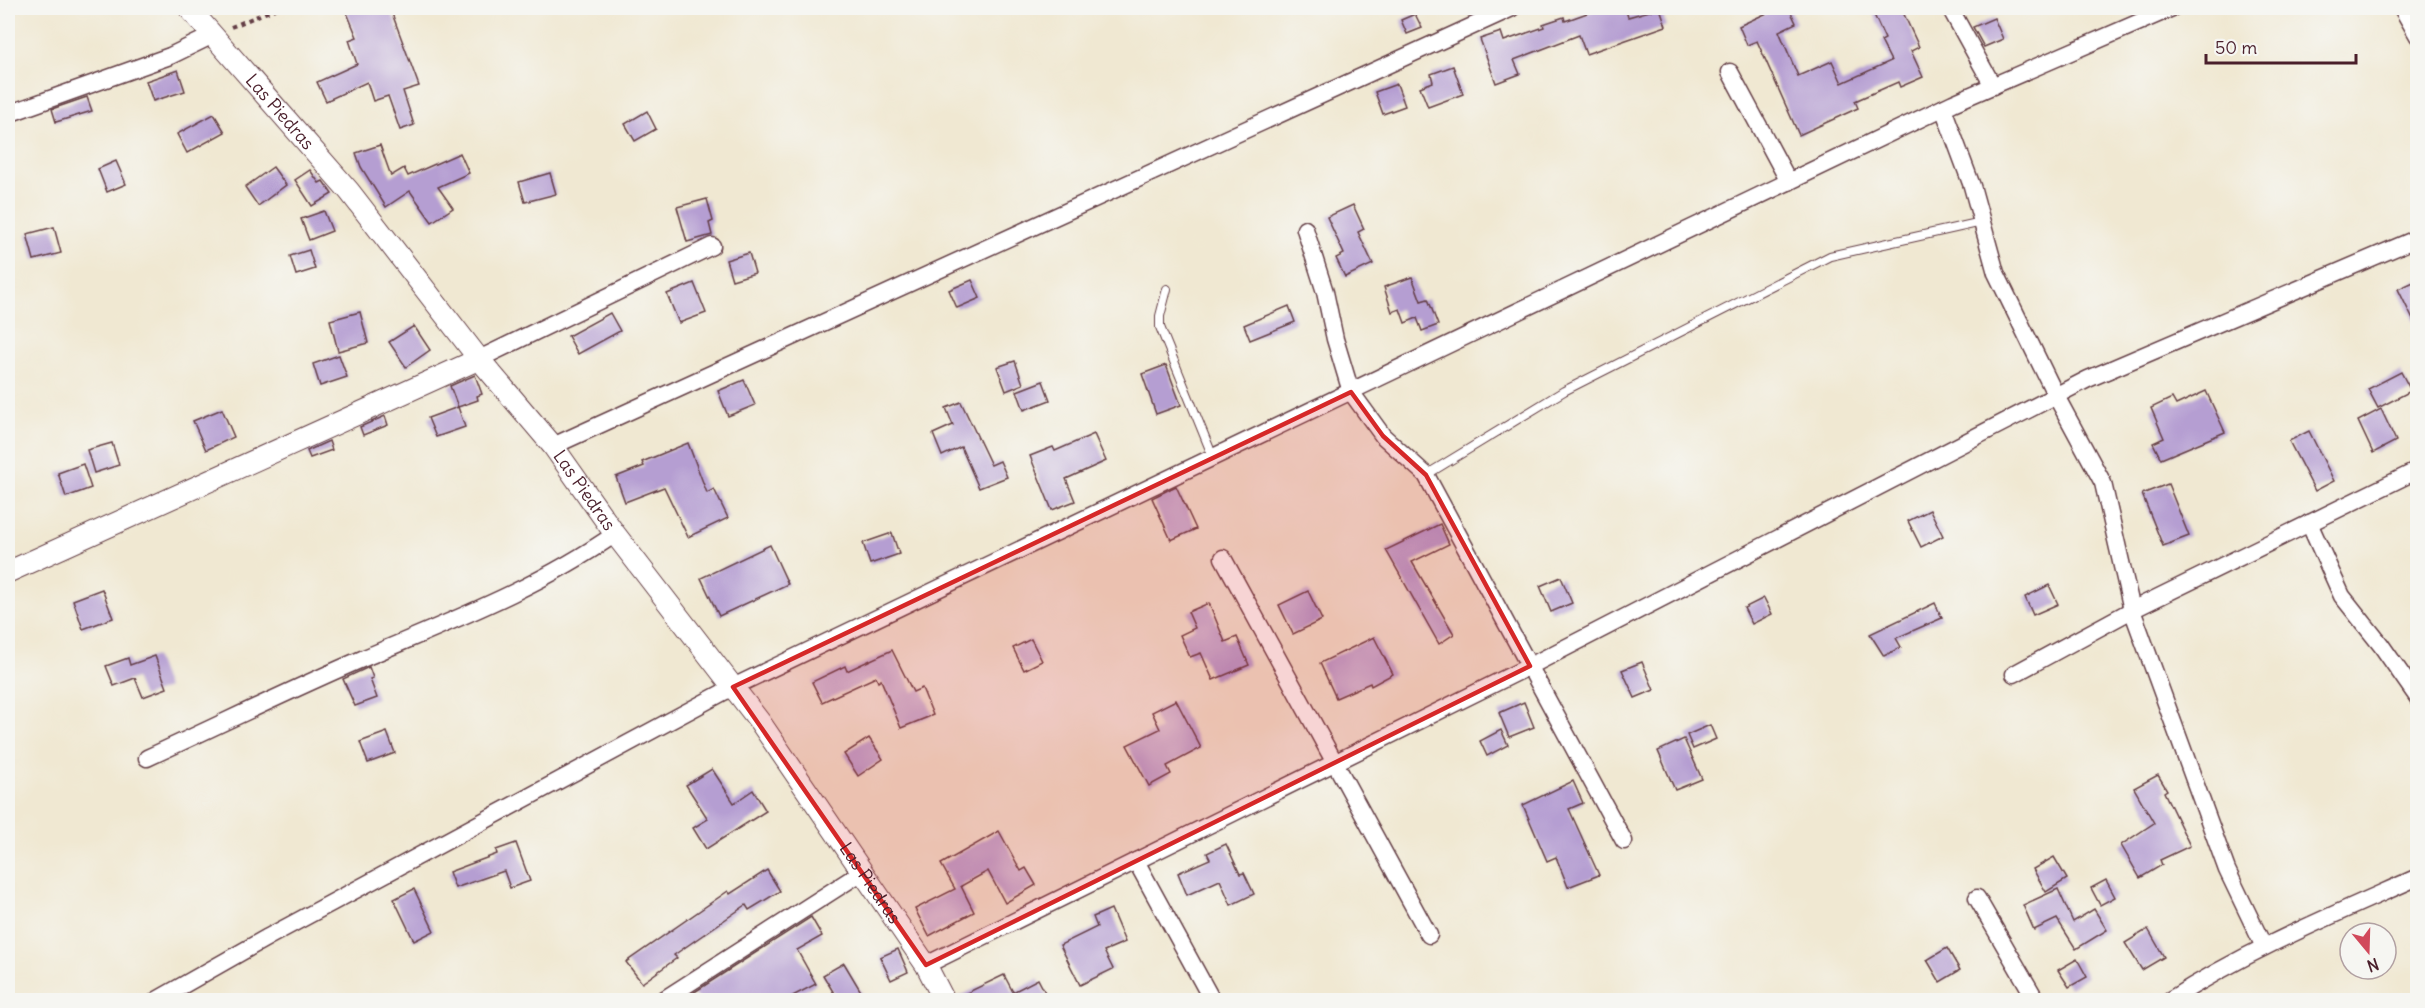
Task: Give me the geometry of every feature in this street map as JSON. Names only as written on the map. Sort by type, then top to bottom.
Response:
[{"type":"street","name":"Las Piedras","points":[[189,8],[211,36],[349,191],[479,359],[553,446],[615,534],[760,722],[926,965],[944,1000]]},
{"type":"street","points":[[553,446],[1512,8]]},
{"type":"street","points":[[1950,8],[1993,86]]},
{"type":"street","points":[[157,1000],[268,937],[733,687],[1943,108],[2172,8]]},
{"type":"street","points":[[2402,8],[2418,36]]},
{"type":"street","points":[[8,114],[170,56],[211,36]]},
{"type":"street","points":[[1730,72],[1789,182]]},
{"type":"street","points":[[1943,108],[1972,186],[1996,273],[2056,396],[2103,483],[2132,610],[2228,870],[2264,947]]},
{"type":"street","points":[[1305,230],[1325,292],[1350,392],[1383,436],[1426,475],[1624,841]]},
{"type":"street","points":[[926,965],[1530,666],[2088,379],[2418,238]]},
{"type":"street","points":[[8,572],[479,359],[712,246]]},
{"type":"street","points":[[2014,674],[2132,610],[2418,470]]},
{"type":"street","points":[[2309,523],[2342,596],[2381,645],[2418,698]]},
{"type":"street","points":[[147,758],[470,612],[561,568],[615,534]]},
{"type":"street","points":[[1223,558],[1429,935]]},
{"type":"street","points":[[1136,861],[1212,1000]]},
{"type":"street","points":[[663,1000],[862,872]]},
{"type":"street","points":[[2170,1000],[2264,947],[2418,877]]},
{"type":"street","points":[[1977,898],[2036,1000]]},
{"type":"lane","points":[[1426,475],[1564,391],[1830,256],[1982,222]]},
{"type":"lane","points":[[1167,289],[1160,316],[1160,327],[1214,457]]},
{"type":"path","points":[[211,36],[277,8]]},
{"type":"highlighted area","points":[[1351,392],[1383,436],[1426,475],[1530,666],[926,965],[733,687]]},
{"type":"building","points":[[345,8],[390,8],[419,86],[403,91],[414,125],[400,130],[388,96],[373,101],[367,82],[326,101],[317,82],[357,64],[349,40],[357,37]]},
{"type":"building","points":[[1601,8],[1625,8],[1628,17],[1660,8],[1666,26],[1586,54],[1579,35],[1514,60],[1520,74],[1496,83],[1480,39],[1501,32],[1504,41],[1544,27],[1543,24],[1564,17],[1565,21]]},
{"type":"building","points":[[1765,8],[1789,8],[1796,23],[1779,31],[1798,76],[1832,61],[1842,83],[1891,61],[1881,41],[1885,39],[1871,8],[1901,8],[1919,47],[1911,51],[1923,77],[1900,87],[1898,82],[1855,101],[1858,108],[1799,135],[1757,41],[1747,45],[1739,26],[1767,13]]},
{"type":"building","points":[[1415,14],[1422,28],[1407,34],[1401,20]]},
{"type":"building","points":[[1994,18],[2003,39],[1984,47],[1973,27]]},
{"type":"building","points":[[1453,66],[1463,94],[1428,107],[1420,87],[1433,82],[1431,74]]},
{"type":"building","points":[[178,70],[185,91],[153,101],[146,81]]},
{"type":"building","points":[[1397,84],[1405,106],[1383,114],[1375,92]]},
{"type":"building","points":[[87,97],[92,111],[56,122],[52,109]]},
{"type":"building","points":[[647,111],[656,129],[635,141],[625,124]]},
{"type":"building","points":[[214,114],[225,132],[187,153],[177,134]]},
{"type":"building","points":[[380,145],[391,176],[404,168],[408,176],[460,153],[469,173],[438,187],[453,208],[432,222],[410,191],[386,207],[361,167],[356,153]]},
{"type":"building","points":[[116,161],[126,184],[107,192],[98,169]]},
{"type":"building","points":[[273,167],[286,185],[258,206],[245,187]]},
{"type":"building","points":[[310,170],[319,183],[323,181],[332,194],[312,206],[295,180]]},
{"type":"building","points":[[550,173],[556,194],[525,202],[519,182]]},
{"type":"building","points":[[707,199],[713,221],[709,223],[712,235],[687,242],[677,207]]},
{"type":"building","points":[[1353,205],[1364,229],[1358,232],[1373,264],[1345,277],[1336,258],[1344,254],[1327,217]]},
{"type":"building","points":[[324,211],[332,231],[309,240],[301,219]]},
{"type":"building","points":[[54,227],[61,253],[34,260],[27,234]]},
{"type":"building","points":[[309,250],[315,269],[296,275],[290,256]]},
{"type":"building","points":[[749,253],[755,273],[732,280],[726,260]]},
{"type":"building","points":[[1412,277],[1421,301],[1428,299],[1438,325],[1422,331],[1417,318],[1405,323],[1400,309],[1392,312],[1384,287]]},
{"type":"building","points":[[972,280],[980,298],[957,308],[949,290]]},
{"type":"building","points":[[2418,280],[2418,330],[2398,289]]},
{"type":"building","points":[[694,283],[706,313],[679,323],[667,294]]},
{"type":"building","points":[[1289,306],[1295,322],[1250,340],[1244,325]]},
{"type":"building","points":[[360,312],[368,343],[338,351],[330,320]]},
{"type":"building","points":[[610,313],[620,331],[578,354],[568,336]]},
{"type":"building","points":[[414,326],[430,350],[406,367],[389,342]]},
{"type":"building","points":[[339,355],[347,377],[320,386],[313,364]]},
{"type":"building","points":[[1015,361],[1023,384],[1006,391],[997,367]]},
{"type":"building","points":[[1166,365],[1181,405],[1156,414],[1142,374]]},
{"type":"building","points":[[2401,372],[2411,391],[2378,408],[2368,389]]},
{"type":"building","points":[[475,375],[482,394],[477,396],[478,400],[458,407],[450,386]]},
{"type":"building","points":[[744,380],[755,405],[728,416],[718,391]]},
{"type":"building","points":[[1043,381],[1050,400],[1024,410],[1017,391]]},
{"type":"building","points":[[2206,391],[2225,432],[2161,459],[2153,443],[2164,438],[2151,408],[2172,398],[2176,405]]},
{"type":"building","points":[[961,402],[991,465],[1000,461],[1007,477],[979,488],[961,447],[942,456],[933,434],[953,425],[946,408]]},
{"type":"building","points":[[458,407],[465,427],[436,437],[428,418]]},
{"type":"building","points":[[222,409],[234,437],[206,450],[193,421]]},
{"type":"building","points":[[2381,409],[2396,441],[2373,453],[2358,421]]},
{"type":"building","points":[[385,416],[388,425],[363,435],[360,427]]},
{"type":"building","points":[[2309,431],[2334,481],[2315,491],[2289,441]]},
{"type":"building","points":[[1094,434],[1106,461],[1066,479],[1075,501],[1052,510],[1030,456],[1053,447],[1055,451]]},
{"type":"building","points":[[329,441],[332,450],[310,458],[307,451]]},
{"type":"building","points":[[112,443],[119,465],[94,473],[87,450]]},
{"type":"building","points":[[688,443],[707,493],[714,489],[728,518],[688,537],[664,487],[625,502],[616,477],[644,466],[642,462]]},
{"type":"building","points":[[83,464],[91,488],[66,497],[58,473]]},
{"type":"building","points":[[2168,484],[2189,536],[2163,546],[2142,494]]},
{"type":"building","points":[[1176,486],[1196,529],[1171,540],[1152,498]]},
{"type":"building","points":[[1930,510],[1943,536],[1921,547],[1908,521]]},
{"type":"building","points":[[1440,524],[1449,544],[1412,562],[1454,634],[1439,644],[1386,550]]},
{"type":"building","points":[[892,533],[899,554],[870,564],[863,543]]},
{"type":"building","points":[[770,545],[788,584],[719,616],[701,578]]},
{"type":"building","points":[[1561,577],[1572,603],[1551,612],[1540,586]]},
{"type":"building","points":[[2049,585],[2058,604],[2033,615],[2025,597]]},
{"type":"building","points":[[102,589],[113,618],[83,629],[73,600]]},
{"type":"building","points":[[1308,591],[1322,620],[1293,634],[1279,605]]},
{"type":"building","points":[[1764,598],[1772,614],[1752,624],[1744,608]]},
{"type":"building","points":[[1209,603],[1225,642],[1237,637],[1249,665],[1213,680],[1201,653],[1190,657],[1180,635],[1195,628],[1188,612]]},
{"type":"building","points":[[1935,603],[1942,618],[1896,638],[1901,647],[1884,656],[1870,634]]},
{"type":"building","points":[[1374,637],[1393,674],[1371,686],[1370,683],[1336,698],[1320,663]]},
{"type":"building","points":[[1031,639],[1042,661],[1024,670],[1013,648]]},
{"type":"building","points":[[892,650],[913,692],[922,688],[933,715],[901,728],[881,680],[878,682],[876,677],[822,702],[812,682],[845,666],[847,671]]},
{"type":"building","points":[[155,656],[167,688],[143,697],[135,678],[114,686],[106,666],[128,658],[130,665]]},
{"type":"building","points":[[1642,662],[1654,690],[1635,698],[1622,670]]},
{"type":"building","points":[[369,667],[373,678],[370,679],[377,698],[355,706],[343,679]]},
{"type":"building","points":[[1176,700],[1201,748],[1167,766],[1171,774],[1149,786],[1127,745],[1160,729],[1152,712]]},
{"type":"building","points":[[1524,702],[1534,727],[1509,737],[1499,713]]},
{"type":"building","points":[[1710,725],[1716,739],[1693,749],[1687,735]]},
{"type":"building","points":[[1501,730],[1508,745],[1487,756],[1480,741]]},
{"type":"building","points":[[387,732],[395,753],[368,763],[360,742]]},
{"type":"building","points":[[869,738],[883,759],[858,776],[844,754]]},
{"type":"building","points":[[1684,739],[1702,779],[1675,790],[1658,751]]},
{"type":"building","points":[[712,769],[734,803],[753,790],[766,811],[706,849],[693,828],[708,819],[686,785]]},
{"type":"building","points":[[2158,775],[2167,790],[2164,792],[2190,846],[2160,860],[2162,865],[2140,878],[2121,845],[2154,823],[2134,788]]},
{"type":"building","points":[[1573,781],[1583,803],[1569,809],[1599,875],[1568,887],[1556,857],[1547,861],[1523,805]]},
{"type":"building","points":[[999,831],[1021,871],[1026,868],[1036,885],[1005,903],[988,871],[961,886],[974,912],[929,936],[915,909],[955,889],[941,864]]},
{"type":"building","points":[[516,843],[530,881],[510,888],[504,871],[455,888],[449,872],[497,854],[496,850]]},
{"type":"building","points":[[1226,844],[1240,874],[1244,873],[1254,894],[1231,905],[1220,880],[1187,895],[1178,873],[1210,859],[1207,853]]},
{"type":"building","points":[[2054,857],[2067,879],[2046,892],[2033,869]]},
{"type":"building","points":[[767,870],[780,891],[749,910],[746,905],[674,955],[677,958],[642,983],[626,962],[728,891],[730,894]]},
{"type":"building","points":[[2106,880],[2115,897],[2100,905],[2091,888]]},
{"type":"building","points":[[414,889],[434,931],[414,941],[394,899]]},
{"type":"building","points":[[2058,889],[2073,922],[2094,909],[2107,930],[2076,949],[2057,919],[2034,930],[2023,905]]},
{"type":"building","points":[[1111,909],[1125,942],[1104,951],[1113,969],[1080,985],[1060,945],[1097,927],[1093,917]]},
{"type":"building","points":[[811,917],[822,936],[797,950],[816,984],[785,1000],[698,1000],[693,993]]},
{"type":"building","points":[[2148,929],[2164,957],[2142,970],[2125,943]]},
{"type":"building","points":[[1947,948],[1960,970],[1940,982],[1927,960]]},
{"type":"building","points":[[898,949],[908,972],[891,980],[880,957]]},
{"type":"building","points":[[2077,959],[2087,977],[2069,987],[2058,970]]},
{"type":"building","points":[[844,963],[866,1000],[838,1000],[823,975]]},
{"type":"building","points":[[1004,975],[1013,992],[1038,979],[1049,1000],[957,1000],[956,998]]}]
